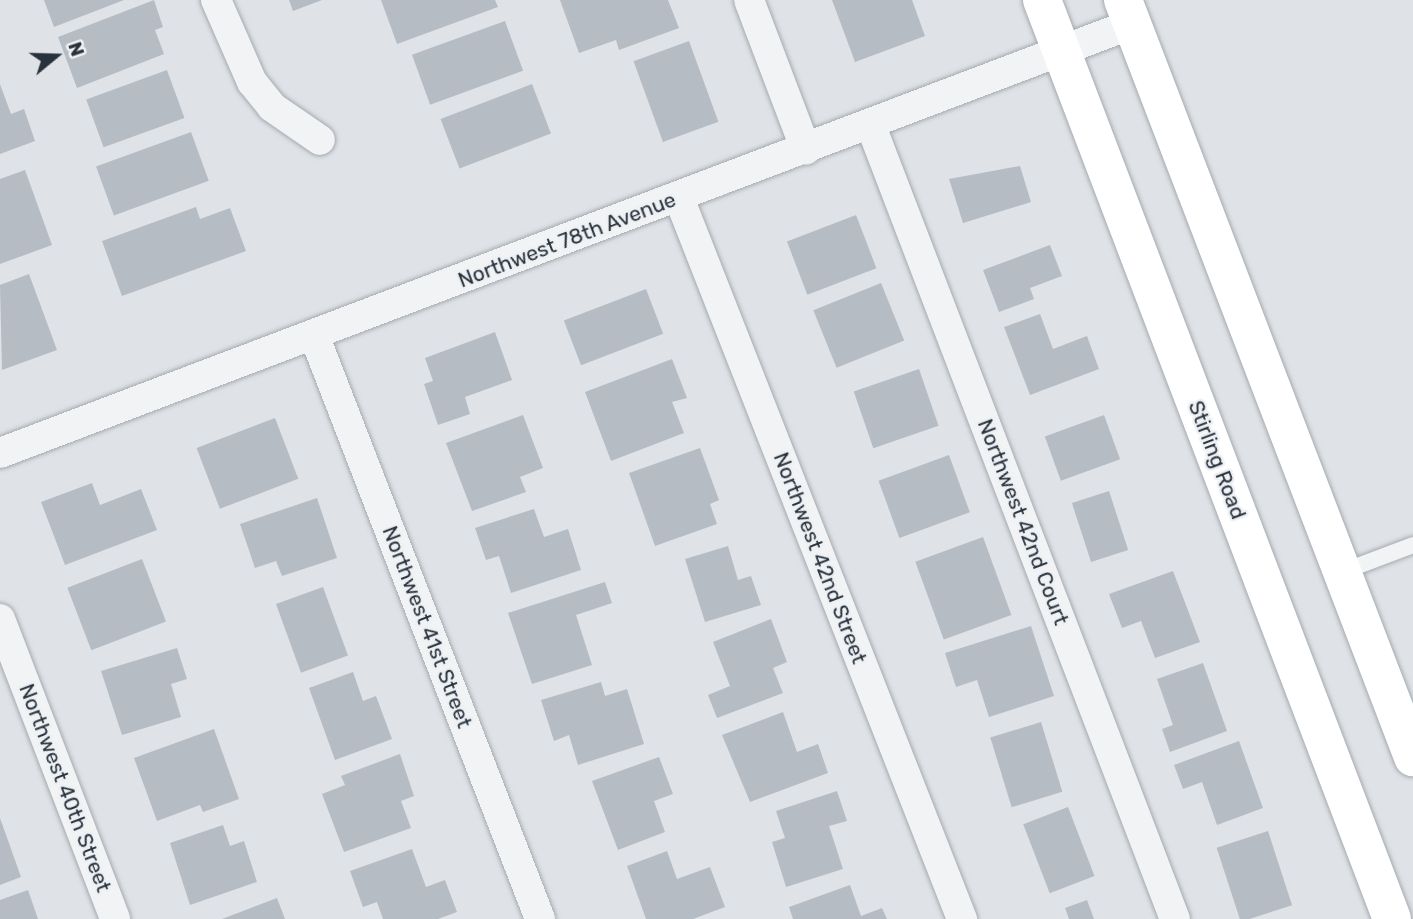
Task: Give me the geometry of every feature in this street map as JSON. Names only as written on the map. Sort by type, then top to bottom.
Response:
[{"type":"main road","name":"Stirling Road","points":[[1042,0],[1392,919]]},
{"type":"main road","points":[[1128,12],[1413,757]]},
{"type":"street","points":[[216,0],[252,82],[272,107],[320,140]]},
{"type":"street","points":[[749,0],[806,150]]},
{"type":"street","name":"Northwest 78th Avenue","points":[[0,453],[871,126],[1060,50],[1128,12]]},
{"type":"street","name":"Northwest 42nd Court","points":[[871,126],[1175,919]]},
{"type":"street","name":"Northwest 42nd Street","points":[[679,198],[962,919]]},
{"type":"street","name":"Northwest 41st Street","points":[[314,335],[540,919]]},
{"type":"street","name":"Northwest 40th Street","points":[[0,619],[115,919]]},
{"type":"lane","points":[[1342,572],[1413,545]]},
{"type":"building","points":[[44,0],[124,0],[54,27]]},
{"type":"building","points":[[154,0],[163,27],[155,30],[164,54],[77,88],[58,37]]},
{"type":"building","points":[[289,0],[322,0],[293,11]]},
{"type":"building","points":[[381,0],[495,0],[498,7],[397,44]]},
{"type":"building","points":[[560,0],[668,0],[679,28],[619,50],[616,40],[579,53]]},
{"type":"building","points":[[832,0],[912,0],[925,36],[855,62]]},
{"type":"building","points":[[505,21],[523,71],[430,105],[412,55]]},
{"type":"building","points":[[689,41],[718,122],[663,142],[634,61]]},
{"type":"building","points":[[167,70],[184,118],[104,147],[86,99]]},
{"type":"building","points":[[0,84],[11,114],[24,109],[35,141],[0,154]]},
{"type":"building","points":[[532,84],[551,133],[460,169],[441,119]]},
{"type":"building","points":[[191,132],[209,181],[114,215],[96,167]]},
{"type":"building","points":[[1020,166],[1031,202],[963,223],[949,179]]},
{"type":"building","points":[[25,170],[52,245],[0,264],[0,179]]},
{"type":"building","points":[[196,207],[200,219],[230,208],[246,251],[122,296],[102,241]]},
{"type":"building","points":[[856,215],[876,268],[807,295],[787,242]]},
{"type":"building","points":[[1050,245],[1062,276],[1030,288],[1034,299],[999,312],[983,270]]},
{"type":"building","points":[[29,274],[57,350],[2,370],[0,285]]},
{"type":"building","points":[[881,283],[904,340],[837,368],[813,310]]},
{"type":"building","points":[[646,289],[663,334],[581,365],[564,321]]},
{"type":"building","points":[[1040,314],[1053,349],[1087,336],[1099,369],[1030,395],[1004,327]]},
{"type":"building","points":[[495,332],[512,380],[465,397],[470,414],[438,425],[424,384],[433,381],[425,358]]},
{"type":"building","points":[[672,359],[687,398],[672,402],[684,433],[611,461],[585,392]]},
{"type":"building","points":[[919,369],[939,426],[873,448],[854,391]]},
{"type":"building","points":[[523,415],[543,468],[520,477],[526,492],[472,511],[446,443]]},
{"type":"building","points":[[1104,415],[1120,459],[1061,481],[1045,437]]},
{"type":"building","points":[[275,418],[298,479],[220,509],[197,448]]},
{"type":"building","points":[[700,448],[719,500],[710,504],[717,524],[655,546],[629,473]]},
{"type":"building","points":[[949,455],[970,512],[899,538],[879,481]]},
{"type":"building","points":[[92,483],[100,505],[141,489],[157,530],[65,565],[41,502]]},
{"type":"building","points":[[1109,491],[1128,550],[1091,562],[1072,503]]},
{"type":"building","points":[[317,498],[337,558],[282,576],[276,561],[255,568],[240,524]]},
{"type":"building","points":[[534,509],[544,537],[568,529],[581,570],[511,593],[499,556],[486,560],[475,528]]},
{"type":"building","points":[[983,537],[1011,615],[944,640],[915,562]]},
{"type":"building","points":[[728,546],[738,580],[751,576],[761,605],[705,622],[685,559]]},
{"type":"building","points":[[142,559],[166,622],[91,650],[67,588]]},
{"type":"building","points":[[1173,571],[1200,642],[1155,658],[1141,621],[1122,628],[1109,594]]},
{"type":"building","points":[[605,582],[612,603],[576,615],[592,665],[532,684],[508,613]]},
{"type":"building","points":[[323,587],[348,656],[301,673],[276,604]]},
{"type":"building","points":[[771,619],[787,662],[773,668],[783,693],[717,718],[708,695],[730,686],[713,642]]},
{"type":"building","points":[[1031,626],[1054,696],[989,717],[977,680],[956,687],[945,653]]},
{"type":"building","points":[[177,648],[187,679],[171,684],[181,717],[122,735],[101,671]]},
{"type":"building","points":[[1203,663],[1227,731],[1170,752],[1162,729],[1173,725],[1157,679]]},
{"type":"building","points":[[353,672],[363,701],[376,696],[392,739],[335,760],[309,688]]},
{"type":"building","points":[[601,682],[605,696],[627,689],[644,744],[578,765],[569,735],[554,741],[541,700]]},
{"type":"building","points":[[783,712],[797,752],[818,744],[828,773],[750,802],[722,735]]},
{"type":"building","points":[[1041,722],[1062,792],[1012,807],[990,737]]},
{"type":"building","points":[[214,729],[239,799],[203,812],[200,805],[157,821],[134,758]]},
{"type":"building","points":[[1239,741],[1263,808],[1217,825],[1202,782],[1183,789],[1174,765]]},
{"type":"building","points":[[400,754],[414,796],[401,801],[411,828],[344,852],[322,794],[345,785],[341,776]]},
{"type":"building","points":[[659,757],[673,794],[654,801],[665,832],[618,850],[592,781]]},
{"type":"building","points":[[837,791],[847,821],[829,826],[843,869],[786,887],[772,842],[785,838],[776,811]]},
{"type":"building","points":[[1068,807],[1095,876],[1050,893],[1023,824]]},
{"type":"building","points":[[0,818],[21,877],[0,885]]},
{"type":"building","points":[[223,825],[230,846],[244,841],[257,882],[190,905],[170,843]]},
{"type":"building","points":[[1268,831],[1292,905],[1250,919],[1240,919],[1217,848]]},
{"type":"building","points":[[412,849],[426,887],[445,880],[457,912],[438,919],[383,919],[377,902],[363,907],[350,871]]},
{"type":"building","points":[[667,851],[677,879],[710,867],[725,907],[693,919],[646,919],[627,866]]},
{"type":"building","points":[[850,885],[861,916],[882,908],[887,919],[793,919],[789,907]]},
{"type":"building","points":[[28,890],[38,919],[0,919],[0,900]]},
{"type":"building","points":[[277,898],[285,919],[222,919]]},
{"type":"building","points":[[1087,900],[1094,919],[1069,919],[1065,908]]}]
